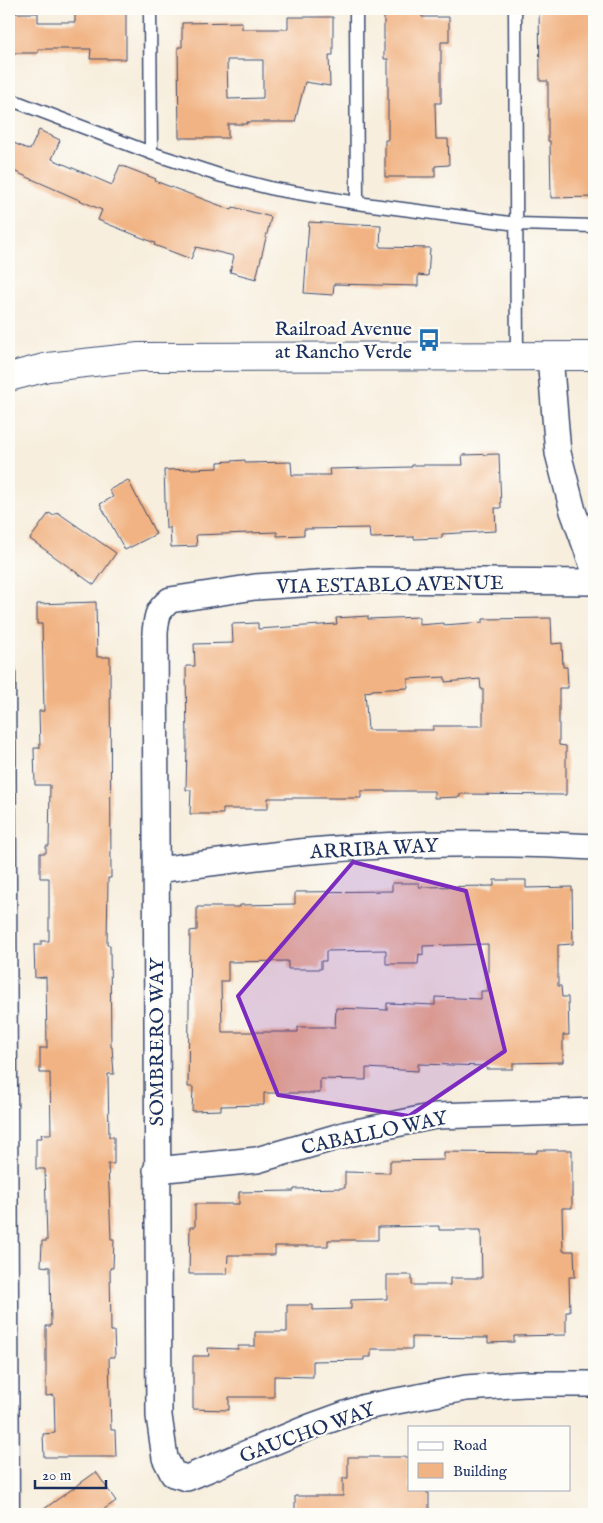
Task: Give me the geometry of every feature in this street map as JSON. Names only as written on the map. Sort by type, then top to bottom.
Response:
[{"type":"street","points":[[550,356],[558,453],[573,510],[594,569]]},
{"type":"street","points":[[9,377],[48,366],[139,357],[594,356]]},
{"type":"street","name":"VIA ESTABLO AVENUE","points":[[160,609],[170,600],[255,587],[362,580],[594,582]]},
{"type":"street","name":"SOMBRERO WAY","points":[[160,609],[154,632],[159,1416],[165,1458],[173,1474]]},
{"type":"street","name":"ARRIBA WAY","points":[[156,870],[311,851],[444,844],[547,844],[594,847]]},
{"type":"street","name":"CABALLO WAY","points":[[156,1170],[257,1160],[347,1134],[435,1116],[594,1111]]},
{"type":"street","name":"GAUCHO WAY","points":[[173,1474],[187,1478],[310,1427],[365,1407],[466,1388],[525,1384],[594,1384]]},
{"type":"lane","points":[[150,9],[151,153]]},
{"type":"lane","points":[[356,9],[357,204]]},
{"type":"lane","points":[[515,9],[517,357]]},
{"type":"lane","points":[[9,99],[151,153],[222,176],[274,189],[357,204],[517,224],[594,226]]},
{"type":"lane","points":[[9,669],[13,1514]]},
{"type":"highlighted area","points":[[353,862],[466,891],[505,1051],[409,1116],[278,1095],[238,996]]},
{"type":"building","points":[[393,9],[422,9],[422,17],[449,17],[449,42],[441,42],[441,103],[435,103],[436,139],[448,139],[449,165],[435,166],[435,177],[385,177],[385,140],[388,140],[388,59],[384,59],[384,15],[393,15]]},
{"type":"building","points":[[539,9],[594,9],[594,197],[551,198],[550,141],[548,141],[548,81],[540,81]]},
{"type":"building","points":[[75,10],[126,10],[126,59],[90,59],[91,49],[38,49],[38,53],[9,53],[9,13],[38,13],[38,22],[75,22]]},
{"type":"building","points":[[288,17],[333,17],[333,55],[329,55],[330,86],[305,82],[295,122],[228,124],[228,138],[179,138],[178,47],[182,47],[182,23],[242,22],[242,29],[288,29]],"holes":[[[227,60],[263,60],[263,98],[228,99]]]},
{"type":"building","points":[[39,130],[60,140],[52,159],[112,185],[120,165],[156,179],[155,181],[232,210],[233,207],[271,217],[256,279],[230,272],[234,256],[196,247],[191,259],[154,245],[155,243],[98,220],[102,210],[9,169],[9,141],[30,150]]},
{"type":"building","points":[[309,222],[381,225],[380,247],[430,248],[428,276],[418,275],[418,286],[334,284],[333,295],[304,293]]},
{"type":"building","points":[[499,454],[501,508],[495,508],[496,531],[442,534],[442,538],[414,539],[414,537],[370,538],[369,528],[304,529],[304,535],[277,536],[277,532],[196,535],[197,546],[171,547],[170,527],[166,529],[164,470],[218,468],[218,462],[245,460],[245,463],[291,462],[292,475],[330,475],[329,469],[412,467],[412,465],[463,465],[462,455]]},
{"type":"building","points":[[128,480],[156,534],[125,550],[100,504],[113,497],[109,490]]},
{"type":"building","points":[[57,512],[116,553],[94,585],[30,539],[49,513],[54,516]]},
{"type":"building","points":[[96,602],[97,657],[110,657],[111,878],[108,878],[107,945],[110,945],[111,1047],[114,1074],[108,1074],[109,1137],[114,1137],[114,1164],[108,1164],[111,1239],[114,1239],[113,1268],[110,1268],[111,1331],[114,1331],[115,1357],[109,1357],[111,1430],[115,1430],[116,1457],[44,1457],[43,1434],[55,1433],[54,1395],[46,1396],[46,1326],[51,1326],[50,1267],[41,1266],[42,1241],[47,1241],[45,1169],[36,1169],[36,1138],[42,1138],[41,1134],[51,1134],[50,1073],[40,1073],[40,1048],[47,1048],[46,977],[35,978],[34,945],[41,945],[41,941],[49,941],[49,878],[40,878],[40,853],[46,853],[46,846],[49,846],[50,785],[35,785],[34,748],[40,748],[39,711],[44,711],[42,624],[37,624],[37,604]]},
{"type":"building","points":[[368,616],[368,619],[419,617],[419,625],[444,623],[444,625],[483,622],[483,619],[551,618],[552,644],[562,643],[563,667],[567,667],[568,688],[559,688],[559,745],[566,746],[566,795],[460,794],[460,797],[434,798],[434,791],[361,791],[361,798],[268,798],[268,809],[223,809],[223,814],[190,814],[191,790],[186,790],[186,666],[195,666],[194,644],[233,643],[232,624],[258,623],[258,629],[337,624],[336,618]],"holes":[[[445,677],[445,682],[480,679],[481,689],[483,689],[483,726],[433,726],[433,730],[368,730],[365,692],[408,688],[408,679]]]},
{"type":"building","points":[[494,880],[526,880],[526,888],[572,887],[573,944],[558,945],[558,986],[561,986],[562,997],[568,997],[569,1035],[563,1035],[563,1062],[513,1063],[513,1069],[486,1069],[486,1066],[418,1064],[418,1071],[366,1068],[366,1080],[320,1079],[320,1093],[264,1093],[264,1105],[221,1106],[221,1110],[192,1111],[193,1087],[188,1087],[190,931],[197,930],[197,907],[295,904],[295,892],[392,891],[392,883],[419,883],[419,887],[494,886]],"holes":[[[488,944],[488,991],[481,991],[481,999],[435,997],[435,1005],[387,1003],[387,1010],[336,1008],[335,1027],[298,1027],[298,1032],[222,1032],[221,981],[228,981],[228,962],[288,961],[288,969],[321,969],[321,961],[326,961],[326,951],[386,950],[386,964],[418,964],[419,954],[423,955],[423,946]]]},
{"type":"building","points":[[537,1150],[572,1150],[572,1208],[562,1208],[563,1251],[574,1251],[575,1277],[569,1277],[570,1312],[566,1312],[566,1335],[514,1336],[514,1342],[488,1343],[488,1338],[412,1337],[412,1349],[371,1349],[371,1357],[364,1357],[364,1360],[313,1361],[313,1377],[274,1376],[274,1397],[229,1397],[229,1410],[193,1409],[193,1356],[209,1356],[208,1348],[238,1349],[238,1346],[255,1346],[255,1332],[287,1332],[287,1305],[313,1305],[313,1310],[351,1309],[351,1300],[387,1299],[387,1275],[412,1275],[412,1285],[450,1285],[450,1278],[482,1278],[481,1230],[439,1230],[439,1226],[378,1227],[378,1240],[328,1240],[328,1246],[275,1246],[275,1255],[228,1255],[227,1274],[189,1274],[190,1227],[195,1227],[195,1204],[239,1204],[239,1192],[345,1188],[345,1172],[390,1173],[390,1161],[444,1160],[444,1152],[537,1153]]},
{"type":"building","points":[[348,1457],[408,1457],[408,1490],[427,1490],[427,1493],[429,1493],[429,1514],[295,1514],[295,1496],[343,1496],[343,1478],[348,1478]]},
{"type":"building","points":[[96,1472],[116,1501],[97,1514],[37,1514]]},
{"type":"place","name":"Railroad Avenue at Rancho Verde","points":[[429,340]]}]
